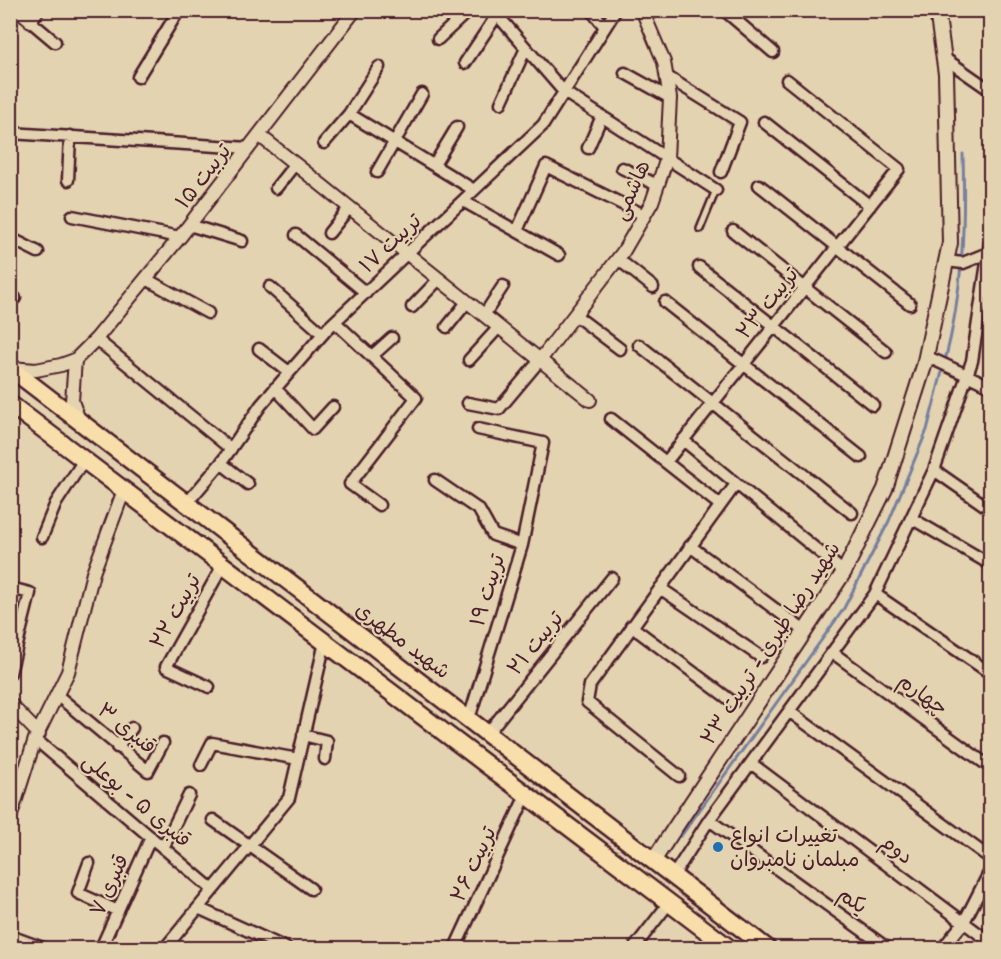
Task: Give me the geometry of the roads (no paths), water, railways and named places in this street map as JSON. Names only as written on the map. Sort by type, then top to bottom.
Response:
[{"type":"main road","name":"شهید رضا طبری - تربیت ۲۳","points":[[653,861],[844,572],[885,489],[926,356],[950,243],[944,58],[937,10]]},
{"type":"main road","name":"شهید مطهری","points":[[10,368],[767,948]]},
{"type":"main road","points":[[12,407],[729,948]]},
{"type":"main road","points":[[388,691],[404,670]]},
{"type":"street","points":[[17,10],[55,42]]},
{"type":"street","points":[[30,22],[39,10]]},
{"type":"street","points":[[138,77],[179,10]]},
{"type":"street","name":"تربیت ۱۵","points":[[75,360],[96,339],[180,237],[356,10]]},
{"type":"street","points":[[438,39],[469,10]]},
{"type":"street","points":[[591,10],[605,27]]},
{"type":"street","name":"تربیت ۱۷","points":[[187,503],[221,463],[275,388],[323,334],[543,125],[616,10]]},
{"type":"street","name":"هاشمی","points":[[540,360],[618,259],[644,215],[667,158],[670,98],[664,62],[642,10]]},
{"type":"street","points":[[724,10],[772,52]]},
{"type":"street","points":[[465,63],[495,13],[564,92],[717,190]]},
{"type":"street","points":[[501,103],[526,48]]},
{"type":"street","points":[[944,58],[990,90]]},
{"type":"street","points":[[324,144],[348,114],[379,67]]},
{"type":"street","points":[[625,73],[670,98]]},
{"type":"street","points":[[666,76],[741,122],[721,172]]},
{"type":"street","name":"تربیت ۲۳","points":[[666,462],[899,169],[787,80]]},
{"type":"street","points":[[376,172],[422,94]]},
{"type":"street","points":[[348,114],[474,190]]},
{"type":"street","points":[[588,148],[602,116]]},
{"type":"street","points":[[764,122],[870,206]]},
{"type":"street","points":[[434,165],[458,127]]},
{"type":"street","points":[[10,133],[249,148]]},
{"type":"street","points":[[259,135],[590,400]]},
{"type":"street","points":[[68,180],[70,136]]},
{"type":"street","points":[[276,188],[295,164]]},
{"type":"street","points":[[517,231],[546,166],[644,215]]},
{"type":"street","points":[[622,168],[657,185]]},
{"type":"street","points":[[759,185],[910,304]]},
{"type":"street","points":[[463,201],[559,255]]},
{"type":"street","points":[[329,234],[349,208]]},
{"type":"street","points":[[72,216],[180,237]]},
{"type":"street","points":[[189,225],[242,241]]},
{"type":"street","points":[[733,231],[886,352]]},
{"type":"street","points":[[296,234],[366,293]]},
{"type":"street","points":[[10,238],[38,252]]},
{"type":"street","points":[[946,261],[963,263],[989,248]]},
{"type":"street","points":[[673,876],[709,820],[752,765],[875,594],[934,470],[972,362],[989,248]]},
{"type":"street","points":[[618,259],[653,287]]},
{"type":"street","points":[[699,267],[873,405]]},
{"type":"street","points":[[146,279],[208,313]]},
{"type":"street","points":[[412,307],[439,279]]},
{"type":"street","points":[[484,315],[503,286]]},
{"type":"street","points":[[270,287],[323,334]]},
{"type":"street","points":[[447,327],[467,302]]},
{"type":"street","points":[[664,302],[861,457]]},
{"type":"street","points":[[575,315],[620,349]]},
{"type":"street","points":[[335,322],[416,398],[350,484],[379,505]]},
{"type":"street","points":[[469,360],[498,327]]},
{"type":"street","points":[[372,356],[392,338]]},
{"type":"street","points":[[96,339],[231,448]]},
{"type":"street","points":[[639,345],[852,513]]},
{"type":"street","points":[[259,349],[290,372]]},
{"type":"street","points":[[926,356],[990,386]]},
{"type":"street","points":[[10,368],[36,370],[75,360],[72,401],[79,420]]},
{"type":"street","points":[[468,404],[500,409],[540,360]]},
{"type":"street","points":[[275,388],[313,429],[333,407]]},
{"type":"street","points":[[610,419],[720,505]]},
{"type":"street","points":[[478,429],[543,443],[522,545]]},
{"type":"street","points":[[683,440],[844,572]]},
{"type":"street","points":[[42,537],[56,503],[84,460]]},
{"type":"street","points":[[221,463],[248,484]]},
{"type":"street","points":[[934,470],[990,508]]},
{"type":"street","name":"تربیت ۱۹","points":[[435,480],[479,510],[493,535],[522,545],[469,719]]},
{"type":"street","points":[[679,776],[587,702],[590,685],[736,484]]},
{"type":"street","points":[[10,818],[37,737],[68,672],[93,573],[124,490]]},
{"type":"street","points":[[911,518],[990,564]]},
{"type":"street","points":[[690,546],[806,632]]},
{"type":"street","name":"تربیت ۲۲","points":[[209,687],[166,667],[223,565]]},
{"type":"street","name":"تربیت ۲۱","points":[[487,734],[612,578]]},
{"type":"street","points":[[10,588],[30,593],[10,673]]},
{"type":"street","points":[[660,588],[761,657]]},
{"type":"street","points":[[875,594],[990,673]]},
{"type":"street","points":[[632,626],[733,702]]},
{"type":"street","points":[[165,948],[289,798],[325,642]]},
{"type":"street","name":"چهارم","points":[[833,652],[990,767]]},
{"type":"street","name":"قنبری ۳","points":[[58,696],[148,771],[163,743]]},
{"type":"street","points":[[10,704],[37,737]]},
{"type":"street","points":[[790,712],[990,858]]},
{"type":"street","points":[[117,747],[132,728]]},
{"type":"street","points":[[303,735],[327,741],[325,759]]},
{"type":"street","name":"قنبری ۵ - بوعلی","points":[[37,737],[213,890]]},
{"type":"street","points":[[201,765],[212,743],[298,759]]},
{"type":"street","name":"دوم","points":[[752,765],[990,942]]},
{"type":"street","points":[[164,848],[189,795]]},
{"type":"street","name":"تربیت ۲۶","points":[[455,948],[526,795]]},
{"type":"street","points":[[213,820],[310,889]]},
{"type":"street","name":"یکم","points":[[709,820],[887,948]]},
{"type":"street","name":"قنبری ۷","points":[[101,948],[152,837]]},
{"type":"street","points":[[89,863],[78,893],[118,911]]},
{"type":"street","points":[[943,948],[964,922],[990,871]]},
{"type":"street","points":[[634,948],[669,903]]},
{"type":"street","points":[[198,908],[286,948]]},
{"type":"street","points":[[10,936],[43,948]]},
{"type":"lane","points":[[700,229],[717,190]]},
{"type":"waterway","points":[[945,361],[956,310],[962,258],[963,154]]},
{"type":"waterway","points":[[681,836],[843,610],[889,521],[927,430],[943,368]]},
{"type":"place","name":"تغییرات انواع مبلمان نامبروان","points":[[718,847]]}]
